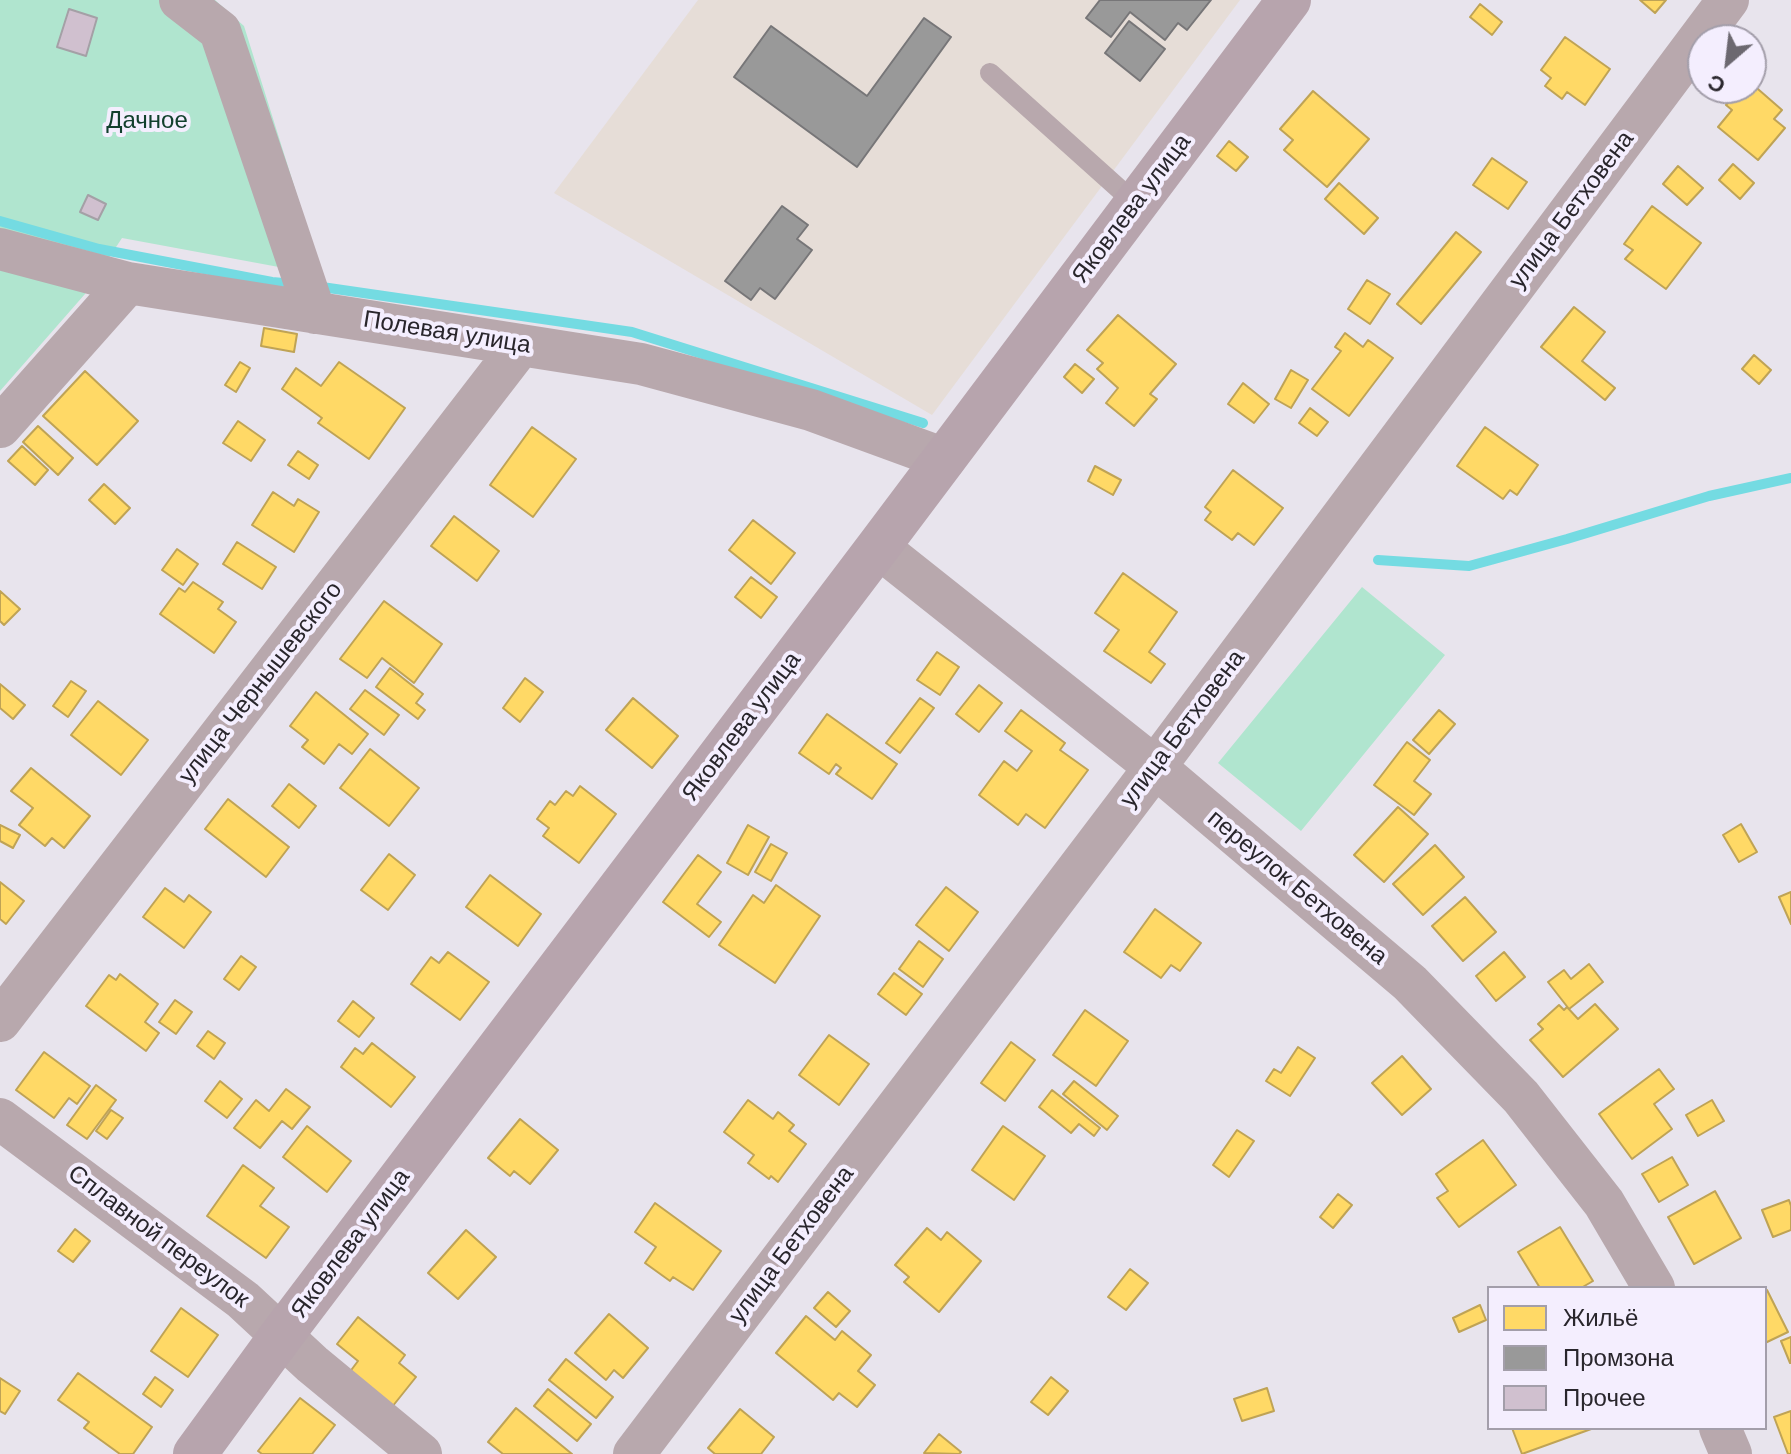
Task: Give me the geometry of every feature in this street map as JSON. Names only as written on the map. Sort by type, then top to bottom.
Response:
[{"type":"street","points":[[180,0],[220,31],[315,313]]},
{"type":"street","name":"Яковлева улица","points":[[195,1454],[1289,0]]},
{"type":"street","name":"улица Бетховена","points":[[634,1454],[1155,767],[1728,0]]},
{"type":"street","name":"Полевая улица","points":[[0,249],[128,283],[641,364],[811,410],[945,459]]},
{"type":"street","points":[[0,427],[128,283]]},
{"type":"street","name":"улица Чернышевского","points":[[0,1021],[521,345]]},
{"type":"street","name":"переулок Бетховена","points":[[878,547],[1155,767],[1410,983],[1521,1097],[1604,1203],[1653,1286]]},
{"type":"street","name":"Сплавной переулок","points":[[0,1119],[243,1300],[312,1364],[421,1454]]},
{"type":"street","points":[[1721,1430],[1731,1454]]},
{"type":"lane","points":[[990,73],[1136,204]]},
{"type":"shaded area","points":[[698,0],[1240,0],[932,415],[554,193]]},
{"type":"green space","name":"Дачное","points":[[0,0],[215,0],[244,26],[322,275],[122,238],[85,294],[0,391]]},
{"type":"green space","points":[[1362,587],[1445,655],[1301,831],[1218,763]]},
{"type":"building: Жильё","points":[[1640,0],[1666,0],[1655,13]]},
{"type":"building: Жильё","points":[[1480,4],[1502,22],[1492,35],[1470,17]]},
{"type":"building: Жильё","points":[[1565,37],[1610,69],[1585,105],[1567,92],[1562,99],[1545,86],[1551,78],[1541,70]]},
{"type":"building: Жильё","points":[[1313,91],[1369,139],[1327,187],[1284,150],[1293,140],[1280,129]]},
{"type":"building: Жильё","points":[[1767,97],[1782,110],[1774,119],[1785,128],[1758,160],[1718,127],[1732,110],[1726,105],[1767,104]]},
{"type":"building: Жильё","points":[[1229,141],[1248,157],[1236,171],[1217,156]]},
{"type":"building: Жильё","points":[[1492,158],[1527,182],[1508,209],[1473,185]]},
{"type":"building: Жильё","points":[[1733,164],[1754,183],[1740,199],[1719,180]]},
{"type":"building: Жильё","points":[[1678,166],[1703,188],[1687,205],[1663,184]]},
{"type":"building: Жильё","points":[[1339,183],[1378,218],[1364,234],[1325,199]]},
{"type":"building: Жильё","points":[[1652,206],[1701,243],[1666,289],[1625,259],[1633,250],[1624,244]]},
{"type":"building: Жильё","points":[[1456,232],[1481,252],[1421,324],[1397,304]]},
{"type":"building: Жильё","points":[[1367,280],[1390,294],[1370,324],[1348,309]]},
{"type":"building: Жильё","points":[[1574,307],[1605,332],[1582,361],[1615,388],[1605,400],[1541,347]]},
{"type":"building: Жильё","points":[[1118,315],[1176,364],[1150,394],[1157,399],[1134,426],[1106,403],[1118,388],[1097,369],[1103,363],[1087,350]]},
{"type":"building: Жильё","points":[[264,328],[297,334],[294,352],[261,346]]},
{"type":"building: Жильё","points":[[1345,333],[1363,347],[1368,340],[1393,358],[1349,416],[1312,389],[1341,351],[1335,347]]},
{"type":"building: Жильё","points":[[1754,355],[1771,370],[1759,384],[1742,369]]},
{"type":"building: Жильё","points":[[240,362],[250,368],[236,392],[225,385]]},
{"type":"building: Жильё","points":[[339,362],[405,408],[369,459],[318,423],[322,418],[282,389],[296,368],[321,386]]},
{"type":"building: Жильё","points":[[1075,364],[1094,379],[1082,393],[1064,377]]},
{"type":"building: Жильё","points":[[1291,370],[1308,380],[1291,408],[1275,399]]},
{"type":"building: Жильё","points":[[85,371],[138,421],[97,465],[43,416]]},
{"type":"building: Жильё","points":[[1243,383],[1269,404],[1254,423],[1228,404]]},
{"type":"building: Жильё","points":[[1310,408],[1328,422],[1317,436],[1299,423]]},
{"type":"building: Жильё","points":[[238,421],[265,440],[251,461],[223,443]]},
{"type":"building: Жильё","points":[[38,426],[73,458],[58,475],[23,442]]},
{"type":"building: Жильё","points":[[532,427],[576,459],[533,517],[490,485]]},
{"type":"building: Жильё","points":[[1485,427],[1538,465],[1517,495],[1510,490],[1503,499],[1457,466]]},
{"type":"building: Жильё","points":[[22,446],[48,470],[35,485],[8,461]]},
{"type":"building: Жильё","points":[[298,451],[318,465],[309,479],[288,465]]},
{"type":"building: Жильё","points":[[1095,466],[1121,480],[1113,495],[1088,481]]},
{"type":"building: Жильё","points":[[1233,470],[1283,508],[1254,545],[1238,533],[1232,540],[1205,520],[1211,512],[1205,507]]},
{"type":"building: Жильё","points":[[104,484],[130,508],[115,524],[89,500]]},
{"type":"building: Жильё","points":[[273,492],[294,506],[298,499],[319,512],[294,552],[252,525]]},
{"type":"building: Жильё","points":[[454,516],[499,551],[477,581],[431,546]]},
{"type":"building: Жильё","points":[[753,520],[795,553],[771,584],[729,550]]},
{"type":"building: Жильё","points":[[237,542],[276,567],[262,589],[223,564]]},
{"type":"building: Жильё","points":[[177,549],[198,564],[183,585],[162,570]]},
{"type":"building: Жильё","points":[[1123,573],[1177,612],[1149,652],[1165,664],[1151,683],[1104,651],[1119,630],[1095,613]]},
{"type":"building: Жильё","points":[[751,577],[777,597],[761,618],[735,597]]},
{"type":"building: Жильё","points":[[193,582],[223,602],[218,609],[236,622],[214,653],[160,614],[179,588],[185,592]]},
{"type":"building: Жильё","points":[[0,591],[20,609],[4,625],[0,621]]},
{"type":"building: Жильё","points":[[384,601],[442,644],[414,683],[382,658],[367,678],[340,659]]},
{"type":"building: Жильё","points":[[937,652],[959,667],[940,695],[917,680]]},
{"type":"building: Жильё","points":[[390,668],[423,694],[416,703],[425,710],[418,719],[376,687]]},
{"type":"building: Жильё","points":[[525,678],[543,692],[520,722],[503,708]]},
{"type":"building: Жильё","points":[[71,681],[86,691],[68,717],[53,706]]},
{"type":"building: Жильё","points":[[0,684],[25,705],[13,719],[0,708]]},
{"type":"building: Жильё","points":[[979,685],[1002,703],[979,732],[956,714]]},
{"type":"building: Жильё","points":[[365,690],[399,715],[384,735],[350,709]]},
{"type":"building: Жильё","points":[[316,692],[368,734],[352,754],[339,744],[324,764],[302,747],[308,740],[290,726]]},
{"type":"building: Жильё","points":[[633,698],[678,736],[652,768],[606,730]]},
{"type":"building: Жильё","points":[[920,698],[934,708],[900,753],[886,743]]},
{"type":"building: Жильё","points":[[98,701],[148,740],[121,775],[71,735]]},
{"type":"building: Жильё","points":[[1021,710],[1065,743],[1060,750],[1088,770],[1045,828],[1026,814],[1018,825],[979,795],[1004,761],[1017,771],[1032,751],[1005,731]]},
{"type":"building: Жильё","points":[[1439,710],[1455,724],[1429,754],[1413,740]]},
{"type":"building: Жильё","points":[[827,714],[897,764],[872,799],[836,774],[841,768],[836,764],[829,774],[799,753]]},
{"type":"building: Жильё","points":[[1407,742],[1430,760],[1414,781],[1431,794],[1414,815],[1374,785]]},
{"type":"building: Жильё","points":[[370,749],[419,788],[389,826],[340,788]]},
{"type":"building: Жильё","points":[[31,768],[90,816],[64,848],[52,838],[45,846],[19,825],[33,808],[11,791]]},
{"type":"building: Жильё","points":[[289,784],[316,806],[299,828],[272,806]]},
{"type":"building: Жильё","points":[[580,786],[616,814],[579,863],[543,836],[549,828],[537,819],[550,801],[555,805],[566,791],[573,796]]},
{"type":"building: Жильё","points":[[228,799],[289,847],[266,877],[205,829]]},
{"type":"building: Жильё","points":[[1398,807],[1428,834],[1384,882],[1354,855]]},
{"type":"building: Жильё","points":[[1741,824],[1757,852],[1739,862],[1723,835]]},
{"type":"building: Жильё","points":[[0,825],[20,835],[13,848],[0,841]]},
{"type":"building: Жильё","points":[[748,825],[769,837],[748,875],[727,863]]},
{"type":"building: Жильё","points":[[771,844],[787,853],[771,881],[755,872]]},
{"type":"building: Жильё","points":[[1435,845],[1464,877],[1423,915],[1393,884]]},
{"type":"building: Жильё","points":[[389,854],[415,875],[388,910],[361,890]]},
{"type":"building: Жильё","points":[[698,855],[721,872],[697,904],[721,922],[709,937],[663,902]]},
{"type":"building: Жильё","points":[[490,875],[541,914],[518,946],[466,907]]},
{"type":"building: Жильё","points":[[0,882],[24,901],[6,924],[0,919]]},
{"type":"building: Жильё","points":[[776,885],[820,916],[775,983],[719,945],[753,895],[764,903]]},
{"type":"building: Жильё","points":[[946,887],[978,912],[949,951],[916,925]]},
{"type":"building: Жильё","points":[[165,888],[184,902],[189,895],[211,912],[184,948],[143,917]]},
{"type":"building: Жильё","points":[[1791,892],[1791,924],[1779,897]]},
{"type":"building: Жильё","points":[[1465,897],[1496,932],[1463,961],[1432,926]]},
{"type":"building: Жильё","points":[[1155,909],[1201,943],[1180,971],[1171,965],[1161,978],[1124,952]]},
{"type":"building: Жильё","points":[[919,941],[943,959],[923,987],[899,969]]},
{"type":"building: Жильё","points":[[448,952],[489,982],[460,1020],[411,984],[431,957],[439,963]]},
{"type":"building: Жильё","points":[[1504,952],[1525,977],[1496,1001],[1476,976]]},
{"type":"building: Жильё","points":[[241,956],[256,967],[239,990],[224,979]]},
{"type":"building: Жильё","points":[[1589,964],[1603,982],[1569,1009],[1548,982],[1564,970],[1571,979]]},
{"type":"building: Жильё","points":[[894,973],[922,994],[906,1015],[878,994]]},
{"type":"building: Жильё","points":[[120,974],[158,1004],[145,1022],[159,1033],[146,1051],[86,1006],[109,975],[116,980]]},
{"type":"building: Жильё","points":[[175,1000],[192,1012],[176,1034],[159,1022]]},
{"type":"building: Жильё","points":[[353,1001],[374,1018],[359,1037],[338,1021]]},
{"type":"building: Жильё","points":[[1595,1004],[1618,1029],[1563,1077],[1530,1040],[1543,1029],[1538,1024],[1559,1005],[1564,1010],[1567,1007],[1578,1019]]},
{"type":"building: Жильё","points":[[1085,1010],[1128,1041],[1096,1086],[1053,1055]]},
{"type":"building: Жильё","points":[[208,1031],[225,1043],[214,1059],[197,1046]]},
{"type":"building: Жильё","points":[[829,1035],[869,1064],[839,1105],[799,1075]]},
{"type":"building: Жильё","points":[[1011,1042],[1035,1060],[1005,1101],[981,1083]]},
{"type":"building: Жильё","points":[[372,1043],[415,1077],[391,1107],[341,1067],[355,1048],[363,1054]]},
{"type":"building: Жильё","points":[[1298,1047],[1315,1058],[1290,1096],[1266,1081],[1274,1069],[1281,1073]]},
{"type":"building: Жильё","points":[[44,1052],[90,1086],[77,1104],[69,1098],[54,1118],[16,1090]]},
{"type":"building: Жильё","points":[[1402,1056],[1431,1089],[1402,1115],[1372,1083]]},
{"type":"building: Жильё","points":[[1659,1069],[1674,1089],[1654,1104],[1672,1129],[1632,1159],[1599,1114]]},
{"type":"building: Жильё","points":[[220,1081],[242,1099],[227,1118],[205,1101]]},
{"type":"building: Жильё","points":[[1074,1081],[1118,1116],[1107,1130],[1063,1094]]},
{"type":"building: Жильё","points":[[96,1085],[116,1100],[87,1139],[67,1125]]},
{"type":"building: Жильё","points":[[286,1089],[310,1107],[292,1129],[282,1121],[260,1148],[234,1128],[256,1100],[269,1111]]},
{"type":"building: Жильё","points":[[1052,1090],[1100,1128],[1094,1136],[1079,1124],[1071,1133],[1039,1107]]},
{"type":"building: Жильё","points":[[748,1100],[773,1119],[778,1112],[794,1125],[789,1131],[806,1144],[778,1182],[748,1163],[754,1155],[724,1132]]},
{"type":"building: Жильё","points":[[1712,1100],[1724,1121],[1698,1136],[1686,1115]]},
{"type":"building: Жильё","points":[[111,1110],[123,1118],[107,1139],[96,1131]]},
{"type":"building: Жильё","points":[[520,1119],[558,1150],[530,1184],[514,1171],[510,1176],[488,1158]]},
{"type":"building: Жильё","points":[[307,1126],[351,1161],[327,1192],[283,1157]]},
{"type":"building: Жильё","points":[[1003,1126],[1045,1156],[1014,1200],[972,1170]]},
{"type":"building: Жильё","points":[[1237,1130],[1254,1141],[1229,1177],[1213,1165]]},
{"type":"building: Жильё","points":[[1483,1140],[1516,1185],[1459,1227],[1437,1198],[1448,1191],[1436,1174]]},
{"type":"building: Жильё","points":[[1672,1157],[1688,1185],[1659,1202],[1642,1174]]},
{"type":"building: Жильё","points":[[243,1165],[274,1188],[260,1206],[289,1227],[266,1258],[207,1216]]},
{"type":"building: Жильё","points":[[1715,1191],[1741,1238],[1694,1264],[1668,1217]]},
{"type":"building: Жильё","points":[[1338,1194],[1352,1205],[1333,1228],[1320,1217]]},
{"type":"building: Жильё","points":[[1789,1200],[1791,1230],[1773,1237],[1762,1210]]},
{"type":"building: Жильё","points":[[655,1203],[721,1251],[693,1290],[673,1277],[670,1281],[645,1263],[656,1247],[635,1232]]},
{"type":"building: Жильё","points":[[1560,1227],[1593,1281],[1584,1286],[1539,1286],[1518,1252]]},
{"type":"building: Жильё","points":[[927,1228],[941,1240],[947,1232],[981,1261],[939,1312],[904,1282],[909,1277],[895,1265]]},
{"type":"building: Жильё","points":[[75,1229],[90,1241],[73,1262],[58,1251]]},
{"type":"building: Жильё","points":[[466,1230],[496,1257],[458,1299],[428,1273]]},
{"type":"building: Жильё","points":[[1130,1269],[1148,1283],[1126,1310],[1108,1297]]},
{"type":"building: Жильё","points":[[1767,1290],[1788,1332],[1767,1342]]},
{"type":"building: Жильё","points":[[828,1292],[850,1311],[836,1327],[814,1308]]},
{"type":"building: Жильё","points":[[1480,1305],[1486,1320],[1459,1332],[1453,1318]]},
{"type":"building: Жильё","points":[[181,1308],[218,1335],[188,1377],[151,1351]]},
{"type":"building: Жильё","points":[[609,1314],[648,1348],[623,1378],[614,1370],[606,1380],[575,1353]]},
{"type":"building: Жильё","points":[[806,1316],[835,1340],[842,1331],[871,1355],[858,1371],[875,1385],[857,1407],[839,1393],[833,1400],[776,1353]]},
{"type":"building: Жильё","points":[[358,1317],[405,1355],[399,1363],[416,1377],[392,1407],[349,1373],[358,1361],[337,1344]]},
{"type":"building: Жильё","points":[[1791,1337],[1791,1363],[1790,1363],[1781,1341]]},
{"type":"building: Жильё","points":[[566,1359],[613,1397],[596,1418],[549,1380]]},
{"type":"building: Жильё","points":[[78,1373],[152,1427],[133,1454],[120,1454],[84,1428],[89,1422],[58,1400]]},
{"type":"building: Жильё","points":[[155,1377],[173,1390],[161,1407],[143,1394]]},
{"type":"building: Жильё","points":[[1051,1377],[1068,1391],[1048,1415],[1031,1402]]},
{"type":"building: Жильё","points":[[0,1378],[20,1391],[5,1414],[0,1411]]},
{"type":"building: Жильё","points":[[1267,1388],[1274,1411],[1242,1421],[1234,1399]]},
{"type":"building: Жильё","points":[[548,1389],[591,1424],[577,1441],[534,1406]]},
{"type":"building: Жильё","points":[[300,1398],[335,1425],[312,1454],[262,1454],[258,1451]]},
{"type":"building: Жильё","points":[[516,1408],[572,1454],[503,1454],[488,1442]]},
{"type":"building: Жильё","points":[[740,1409],[774,1437],[761,1454],[715,1454],[708,1448]]},
{"type":"building: Жильё","points":[[1791,1411],[1791,1454],[1788,1454],[1774,1417]]},
{"type":"building: Жильё","points":[[1513,1430],[1588,1430],[1522,1454]]},
{"type":"building: Жильё","points":[[939,1434],[961,1452],[924,1453]]},
{"type":"building: Промзона","points":[[1100,0],[1211,0],[1187,30],[1178,23],[1165,40],[1130,12],[1111,37],[1086,18]]},
{"type":"building: Промзона","points":[[924,18],[951,37],[857,167],[734,77],[771,26],[867,96]]},
{"type":"building: Промзона","points":[[1129,21],[1165,49],[1140,81],[1105,53]]},
{"type":"building: Промзона","points":[[782,206],[808,225],[797,239],[812,250],[775,299],[760,288],[751,300],[725,281]]},
{"type":"building: Прочее","points":[[69,9],[97,18],[86,56],[57,47]]},
{"type":"building: Прочее","points":[[88,195],[106,204],[98,220],[80,212]]},
{"type":"waterway","points":[[0,221],[99,249],[295,284]]},
{"type":"waterway","points":[[315,286],[632,332],[923,423]]},
{"type":"waterway","points":[[1378,560],[1469,566],[1709,496],[1791,478]]}]
